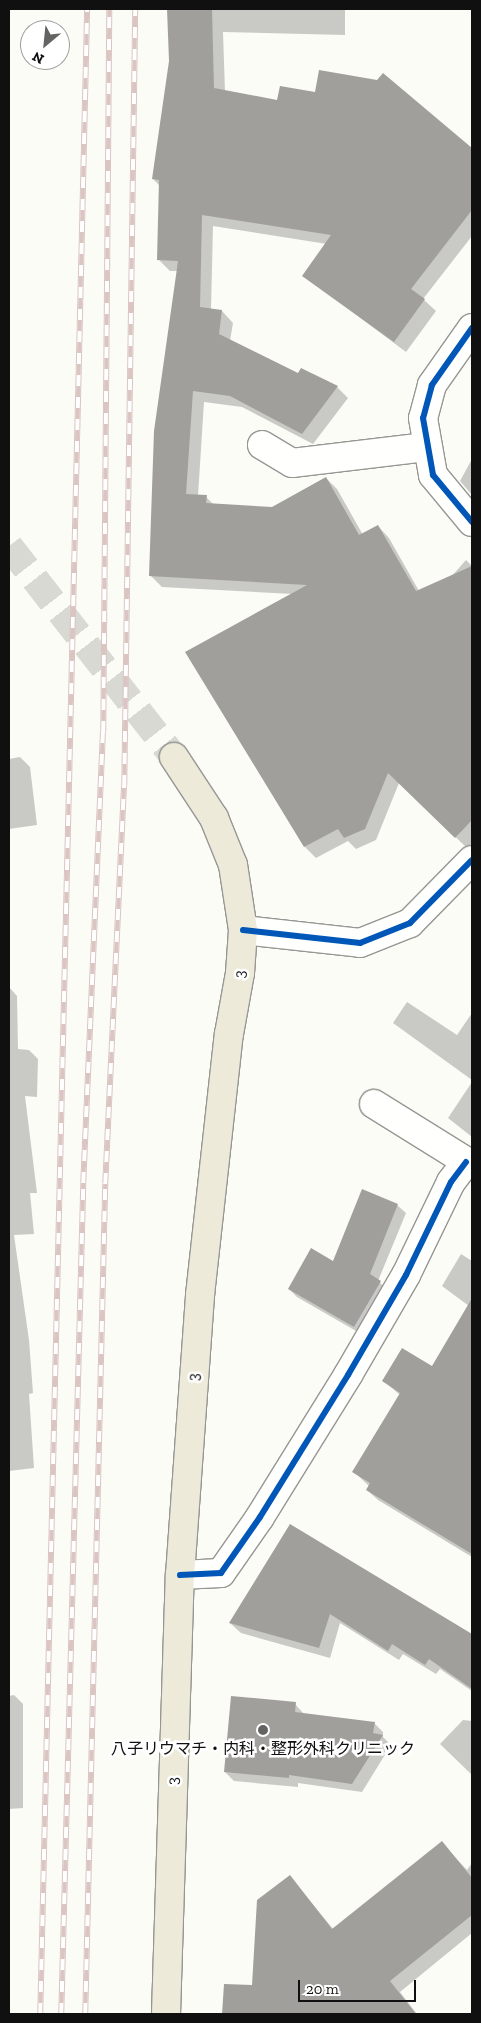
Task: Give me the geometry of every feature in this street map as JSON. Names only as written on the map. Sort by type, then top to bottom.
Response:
[{"type":"main road","name":"3","points":[[166,2014],[180,1575],[200,1294],[230,1034],[240,973],[243,930],[233,865],[224,842],[214,818],[174,758]]},
{"type":"street","points":[[472,328],[432,385],[423,418],[426,447],[433,475],[472,522]]},
{"type":"street","points":[[262,445],[292,463],[426,447]]},
{"type":"street","points":[[243,930],[360,943],[410,923],[472,860]]},
{"type":"street","points":[[180,1575],[221,1573],[260,1517],[348,1375],[406,1275],[451,1182],[469,1163],[374,1104]]},
{"type":"building","points":[[167,9],[212,9],[214,88],[277,100],[280,86],[315,92],[319,70],[377,80],[383,73],[472,148],[472,210],[411,289],[425,299],[394,342],[302,276],[331,235],[202,215],[200,307],[222,310],[219,334],[298,373],[301,368],[338,386],[302,434],[230,396],[193,391],[186,494],[207,495],[206,503],[272,507],[326,477],[359,535],[378,525],[416,591],[472,566],[472,820],[455,838],[388,773],[365,829],[344,838],[338,829],[304,847],[185,652],[307,585],[149,576],[154,431],[178,261],[157,260],[159,180],[152,179],[169,61]]},
{"type":"building","points":[[362,1189],[398,1204],[370,1274],[381,1281],[354,1327],[288,1289],[311,1248],[333,1261]]},
{"type":"building","points":[[472,1298],[472,1554],[366,1490],[370,1483],[352,1472],[400,1393],[382,1381],[402,1348],[432,1366]]},
{"type":"building","points":[[290,1524],[472,1634],[472,1689],[429,1659],[425,1665],[392,1644],[388,1651],[330,1614],[319,1648],[229,1623]]},
{"type":"building","points":[[231,1696],[296,1702],[295,1712],[375,1722],[373,1733],[383,1735],[352,1784],[289,1775],[289,1778],[224,1772]]},
{"type":"building","points":[[442,1841],[472,1878],[472,1915],[390,1981],[416,2014],[222,2014],[224,1984],[252,1985],[257,1900],[290,1875],[332,1929]]},
{"type":"tunnel","points":[[9,546],[174,757]]},
{"type":"railway","points":[[40,2014],[87,9]]},
{"type":"railway","points":[[61,2014],[83,1183],[103,732],[109,9]]},
{"type":"railway","points":[[85,2014],[105,1184],[124,786],[135,9]]},
{"type":"cycle path","points":[[472,328],[432,385],[423,418],[433,475],[472,522]]},
{"type":"cycle path","points":[[243,930],[360,943],[410,923],[472,860]]},
{"type":"cycle path","points":[[180,1575],[221,1573],[260,1517],[348,1375],[406,1275],[451,1182],[466,1162]]},
{"type":"place","name":"八子リウマチ・内科・整形外科クリニック","points":[[263,1730]]}]
